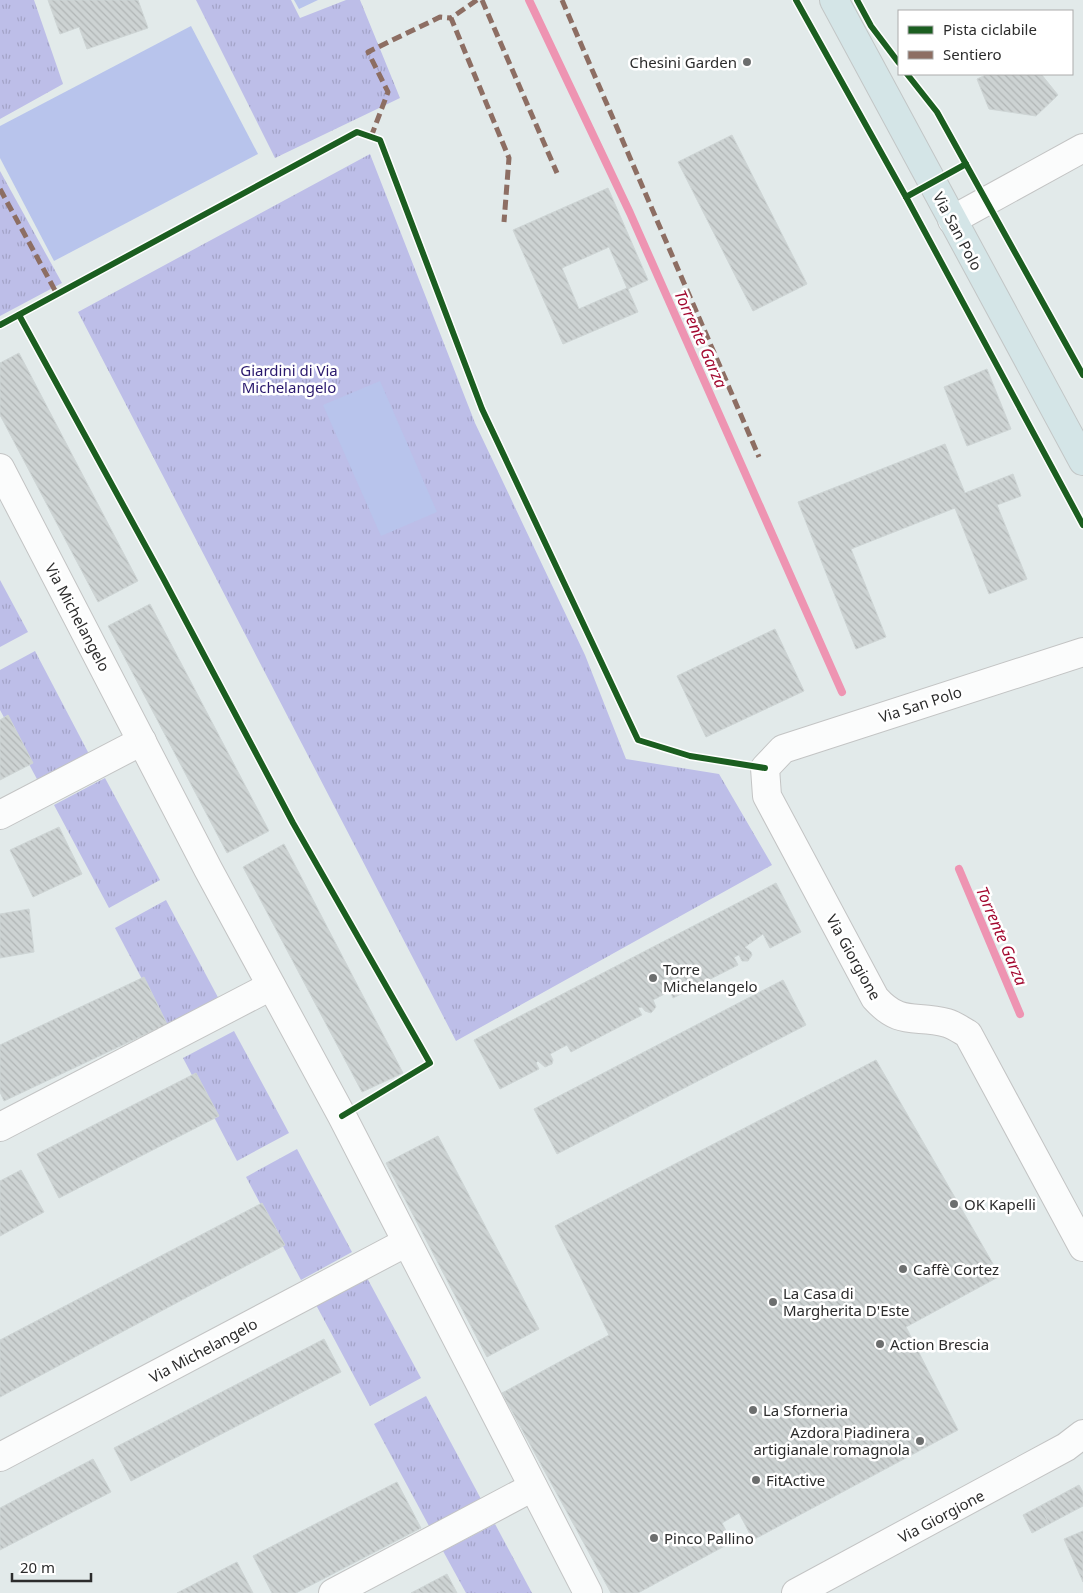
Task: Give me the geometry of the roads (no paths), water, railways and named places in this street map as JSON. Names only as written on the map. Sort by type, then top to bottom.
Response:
[{"type":"main road","name":"Via San Polo","points":[[834,0],[1083,461]]},
{"type":"street","points":[[952,220],[1083,148]]},
{"type":"street","name":"Via Michelangelo","points":[[0,468],[6,496],[142,741],[342,1116],[405,1243],[588,1593]]},
{"type":"street","name":"Via San Polo","points":[[765,768],[782,749],[1083,652]]},
{"type":"street","points":[[0,815],[142,741]]},
{"type":"street","name":"Via Giorgione","points":[[765,768],[766,796],[875,998],[887,1012],[902,1017],[949,1023],[968,1034],[1083,1247]]},
{"type":"street","points":[[0,1127],[271,986]]},
{"type":"street","name":"Via Michelangelo","points":[[0,1458],[405,1243]]},
{"type":"street","name":"Via Giorgione","points":[[800,1592],[1066,1448],[1083,1434]]},
{"type":"street","points":[[333,1593],[533,1487]]},
{"type":"waterway","name":"Torrente Garza","points":[[529,0],[630,213],[842,692]]},
{"type":"waterway","name":"Torrente Garza","points":[[959,869],[1020,1014]]},
{"type":"place","name":"Chesini Garden","points":[[747,62]]},
{"type":"place","name":"Torre Michelangelo","points":[[653,978]]},
{"type":"place","name":"OK Kapelli","points":[[954,1204]]},
{"type":"place","name":"Caffè Cortez","points":[[903,1269]]},
{"type":"place","name":"La Casa di Margherita D'Este","points":[[773,1302]]},
{"type":"place","name":"Action Brescia","points":[[880,1344]]},
{"type":"place","name":"La Sforneria","points":[[753,1410]]},
{"type":"place","name":"Azdora Piadinera artigianale romagnola","points":[[920,1441]]},
{"type":"place","name":"FitActive","points":[[756,1480]]},
{"type":"place","name":"Pinco Pallino","points":[[654,1538]]},
{"type":"park label","name":"Giardini di Via Michelangelo","points":[[289,378]]}]
